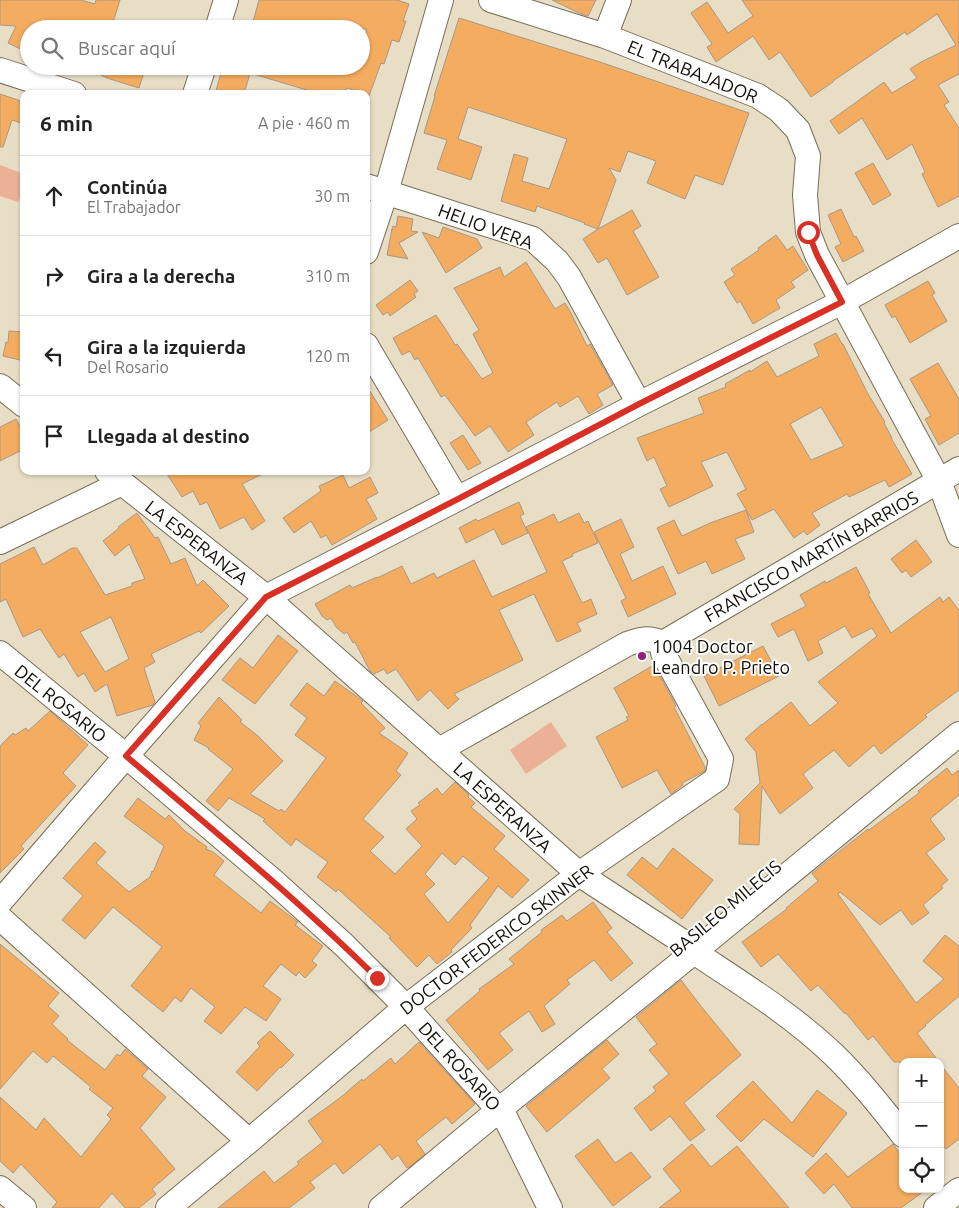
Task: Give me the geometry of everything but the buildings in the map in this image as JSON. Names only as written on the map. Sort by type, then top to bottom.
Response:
[{"type":"street","points":[[220,20],[226,0]]},
{"type":"street","points":[[370,227],[376,189],[441,0]]},
{"type":"street","name":"EL TRABAJADOR","points":[[491,0],[605,36],[758,96],[779,110],[798,130],[808,156],[805,195],[808,232],[817,255],[842,302],[949,475],[959,535]]},
{"type":"street","points":[[605,36],[618,0]]},
{"type":"street","points":[[0,70],[62,90]]},
{"type":"street","points":[[196,90],[201,75]]},
{"type":"street","name":"HELIO VERA","points":[[376,189],[533,239],[557,261],[569,277],[639,404]]},
{"type":"street","points":[[0,902],[266,597],[639,404],[842,302],[959,236]]},
{"type":"street","points":[[370,352],[458,499]]},
{"type":"street","points":[[0,386],[20,402]]},
{"type":"street","name":"FRANCISCO MARTÍN BARRIOS","points":[[662,642],[949,475]]},
{"type":"street","points":[[0,542],[115,477]]},
{"type":"street","name":"LA ESPERANZA","points":[[115,477],[266,597],[579,874],[788,1016],[833,1054],[871,1095],[899,1130]]},
{"type":"street","points":[[439,750],[627,644],[646,638],[662,642]]},
{"type":"street","name":"DOCTOR FEDERICO SKINNER","points":[[168,1208],[406,1007],[579,874],[717,779],[721,759],[663,653],[662,642]]},
{"type":"street","name":"DEL ROSARIO","points":[[0,652],[272,880],[344,945],[406,1007],[505,1117],[550,1208]]},
{"type":"street","name":"BASILEO MILECIS","points":[[382,1208],[496,1105],[689,947],[959,715]]},
{"type":"street","points":[[689,947],[959,734]]},
{"type":"street","points":[[0,918],[249,1141]]},
{"type":"street","points":[[0,1188],[24,1208]]},
{"type":"shaded area","points":[[0,165],[20,172],[20,197],[18,202],[0,196]]},
{"type":"shaded area","points":[[551,722],[567,746],[526,774],[510,750]]},
{"type":"place","name":"1004 Doctor Leandro P. Prieto","points":[[642,656]]},
{"type":"route","points":[[377,978],[344,945],[272,880],[126,756],[266,597],[639,404],[842,302],[817,255],[808,232]]}]
